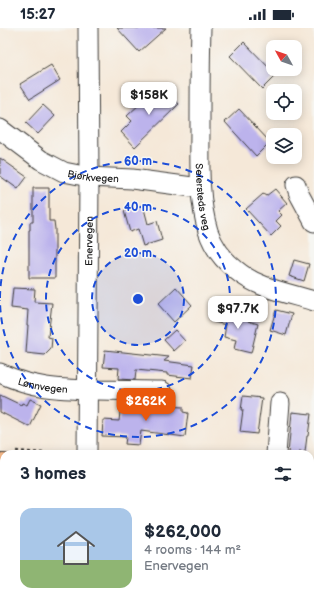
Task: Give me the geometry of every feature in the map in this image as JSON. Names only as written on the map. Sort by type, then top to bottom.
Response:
[{"type":"street","name":"Enervegen","points":[[87,450],[89,178],[88,28]]},
{"type":"street","name":"Seiersteds veg","points":[[201,28],[200,188],[208,231],[215,246],[229,264],[247,278],[261,285],[314,301]]},
{"type":"street","name":"Bjørkvegen","points":[[0,129],[41,160],[64,172],[89,178],[132,179],[200,188]]},
{"type":"street","points":[[296,185],[299,194],[314,222]]},
{"type":"street","name":"Lønnvegen","points":[[0,373],[32,385],[63,390],[162,392]]},
{"type":"street","points":[[276,450],[280,403]]},
{"type":"building","points":[[117,28],[166,28],[139,52]]},
{"type":"building","points":[[244,42],[266,65],[266,76],[275,76],[262,89],[230,56]]},
{"type":"building","points":[[51,65],[60,80],[30,99],[20,84]]},
{"type":"building","points":[[157,88],[161,93],[165,89],[179,104],[135,147],[121,132],[132,121],[127,116]]},
{"type":"building","points":[[43,105],[55,116],[38,134],[26,123]]},
{"type":"building","points":[[239,109],[266,138],[266,146],[256,156],[225,122]]},
{"type":"building","points":[[0,158],[27,177],[18,189],[0,176]]},
{"type":"building","points":[[33,188],[49,188],[49,221],[54,221],[55,229],[55,278],[29,278],[29,230],[30,222],[33,222]]},
{"type":"building","points":[[275,189],[287,203],[278,211],[282,215],[276,221],[281,226],[271,236],[246,209],[263,194],[266,196]]},
{"type":"building","points":[[143,205],[148,224],[157,221],[162,240],[143,246],[138,229],[130,232],[124,211]]},
{"type":"building","points":[[294,260],[309,264],[304,281],[289,276]]},
{"type":"building","points":[[176,287],[192,305],[174,322],[158,304]]},
{"type":"building","points":[[13,288],[35,289],[34,302],[52,303],[48,337],[52,338],[51,349],[45,355],[26,353],[28,310],[11,308]]},
{"type":"building","points":[[276,310],[292,314],[286,335],[270,330]]},
{"type":"building","points":[[217,311],[249,318],[248,321],[258,324],[251,353],[234,349],[236,340],[224,337],[226,325],[214,322]]},
{"type":"building","points":[[175,330],[185,341],[174,351],[164,340]]},
{"type":"building","points":[[105,350],[169,357],[164,361],[194,365],[192,378],[167,375],[167,373],[136,370],[135,380],[118,379],[119,368],[103,367]]},
{"type":"building","points":[[0,395],[21,405],[22,403],[27,405],[30,399],[41,404],[30,427],[0,412]]},
{"type":"building","points":[[243,396],[262,398],[257,434],[240,432]]},
{"type":"building","points":[[123,402],[143,405],[183,407],[183,412],[188,413],[185,437],[141,431],[139,445],[125,444],[126,437],[102,436],[103,420],[119,421]]},
{"type":"building","points":[[292,412],[311,414],[305,450],[288,450]]}]
